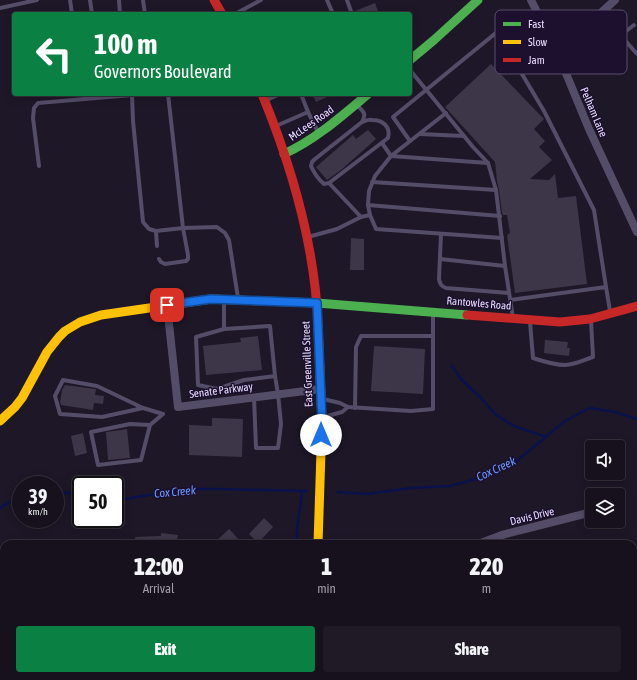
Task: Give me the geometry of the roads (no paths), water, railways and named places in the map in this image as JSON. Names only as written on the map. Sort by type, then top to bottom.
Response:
[{"type":"street","points":[[214,0],[221,12]]},
{"type":"street","points":[[412,58],[478,0]]},
{"type":"street","name":"Pelham Lane","points":[[531,0],[536,10]]},
{"type":"street","points":[[604,10],[615,0]]},
{"type":"street","name":"Pelham Lane","points":[[566,74],[589,129],[633,215],[637,232]]},
{"type":"street","name":"East Greenville Street","points":[[263,97],[275,126],[296,191],[307,237],[317,303],[322,418],[318,540]]},
{"type":"street","name":"McLees Road","points":[[284,154],[299,147],[319,133],[359,100]]},
{"type":"street","name":"Rantowles Road","points":[[0,421],[22,398],[47,352],[65,331],[80,322],[101,316],[211,299],[317,303],[560,322],[591,319],[637,306]]},
{"type":"street","name":"Senate Parkway","points":[[167,305],[178,407],[321,389]]},
{"type":"street","name":"Davis Drive","points":[[489,540],[502,535],[585,514]]},
{"type":"street","points":[[314,680],[340,680]]},
{"type":"lane","points":[[0,8],[38,0]]},
{"type":"lane","points":[[70,0],[72,12]]},
{"type":"lane","points":[[90,0],[92,12]]},
{"type":"lane","points":[[119,0],[120,12]]},
{"type":"lane","points":[[143,0],[145,12]]},
{"type":"lane","points":[[247,0],[251,6]]},
{"type":"lane","points":[[239,12],[261,0]]},
{"type":"lane","points":[[327,0],[332,12]]},
{"type":"lane","points":[[346,0],[351,12]]},
{"type":"lane","points":[[627,31],[634,25]]},
{"type":"lane","points":[[410,141],[393,117],[495,34]]},
{"type":"lane","points":[[627,43],[637,54]]},
{"type":"lane","points":[[412,72],[473,147],[488,163],[496,190],[513,318]]},
{"type":"lane","points":[[522,74],[544,111],[594,210],[611,313]]},
{"type":"lane","points":[[39,166],[33,118],[34,108],[38,103],[120,96]]},
{"type":"lane","points":[[132,96],[133,121],[143,222],[149,229],[156,231],[183,228],[217,227],[225,233],[229,240],[238,300]]},
{"type":"lane","points":[[159,259],[165,264],[186,261],[188,259],[183,228],[168,96]]},
{"type":"lane","points":[[302,96],[319,133]]},
{"type":"lane","points":[[359,100],[365,116],[362,122],[312,162],[311,166],[324,184],[329,183],[388,138],[388,128],[385,124],[372,120],[362,122]]},
{"type":"lane","points":[[275,126],[308,112]]},
{"type":"lane","points":[[446,113],[391,156],[375,176],[369,191],[368,204],[370,215],[376,229],[502,238]]},
{"type":"lane","points":[[419,134],[464,136]]},
{"type":"lane","points":[[382,143],[391,156]]},
{"type":"lane","points":[[391,156],[488,163]]},
{"type":"lane","points":[[372,182],[496,190]]},
{"type":"lane","points":[[329,183],[361,217]]},
{"type":"lane","points":[[368,204],[500,216]]},
{"type":"lane","points":[[307,237],[337,229],[361,217],[370,215]]},
{"type":"lane","points":[[156,231],[158,246]]},
{"type":"lane","points":[[441,234],[440,283],[442,287],[509,293]]},
{"type":"lane","points":[[440,259],[505,266]]},
{"type":"lane","points":[[510,300],[606,287]]},
{"type":"lane","points":[[224,300],[224,329]]},
{"type":"lane","points":[[321,398],[340,403],[348,408],[411,412],[433,409],[433,312]]},
{"type":"lane","points":[[530,320],[533,358],[564,365],[576,363],[593,357],[591,319]]},
{"type":"lane","points":[[254,397],[256,448],[278,448],[281,424],[278,394],[274,376],[270,326],[224,329],[196,337],[198,385],[217,389],[244,380],[274,376]]},
{"type":"lane","points":[[355,408],[356,347],[361,336],[433,336]]},
{"type":"lane","points":[[143,408],[102,417],[60,414],[54,396],[63,380],[97,386],[143,408],[163,414],[150,425],[141,460],[98,465],[91,432],[130,424],[150,425]]},
{"type":"lane","points":[[322,418],[342,412],[348,408]]},
{"type":"waterway","points":[[452,366],[461,379],[495,414],[514,426],[546,437]]},
{"type":"waterway","name":"Cox Creek","points":[[338,492],[366,494],[411,488],[450,486],[484,477],[513,464],[565,421],[590,408],[615,412],[637,419]]},
{"type":"waterway","name":"Cox Creek","points":[[124,499],[186,489],[307,491]]},
{"type":"waterway","points":[[297,540],[302,491]]},
{"type":"waterway","name":"Cox Creek","points":[[64,492],[72,494]]},
{"type":"waterway","name":"Cox Creek","points":[[0,508],[12,500]]}]
